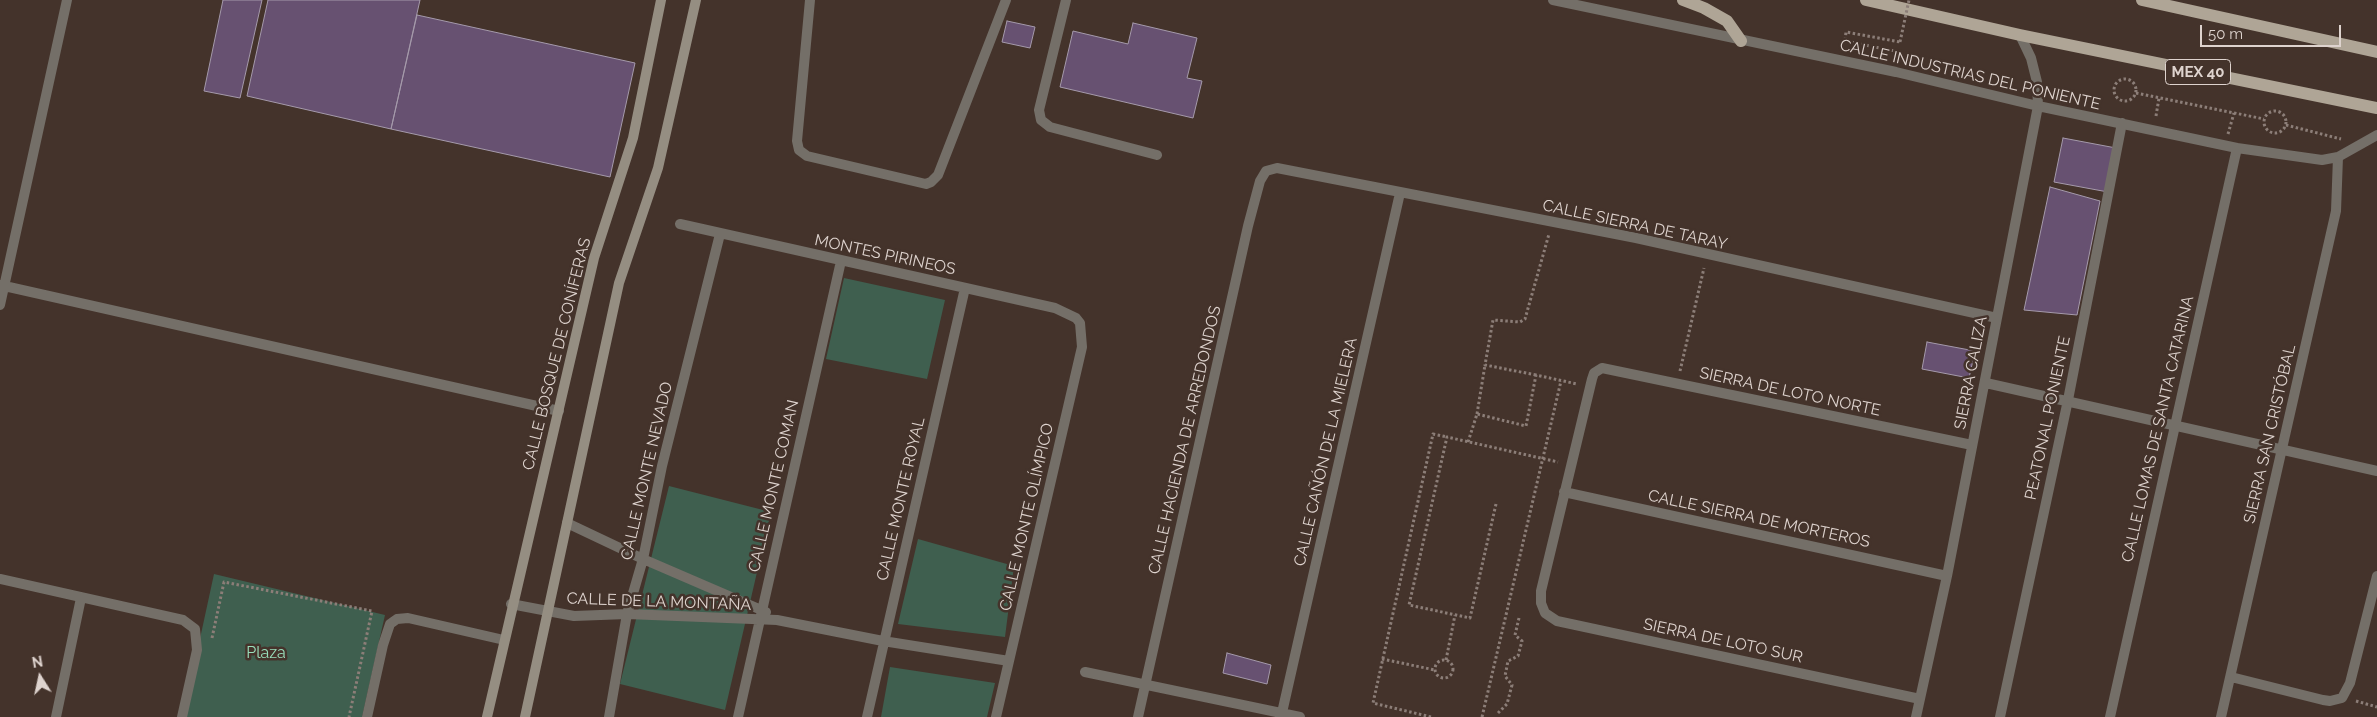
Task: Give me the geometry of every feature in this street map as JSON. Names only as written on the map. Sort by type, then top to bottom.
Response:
[{"type":"main road","points":[[1683,0],[1704,8],[1727,21],[1741,41]]},
{"type":"main road","name":"MEX 40","points":[[1866,0],[2020,35],[2377,108]]},
{"type":"main road","points":[[2142,0],[2377,52]]},
{"type":"street","points":[[0,305],[2,285],[67,0]]},
{"type":"street","name":"CALLE BOSQUE DE CONÍFERAS","points":[[487,717],[511,604],[594,258],[633,138],[661,0]]},
{"type":"street","points":[[525,717],[619,283],[658,168],[696,0]]},
{"type":"street","points":[[810,0],[797,141],[799,150],[807,156],[926,184],[938,175],[1006,0]]},
{"type":"street","points":[[1066,0],[1039,110],[1041,120],[1050,127],[1157,155]]},
{"type":"street","name":"CALLE INDUSTRIAS DEL PONIENTE","points":[[1553,0],[1741,41],[1896,72],[2038,106],[2237,148],[2312,160],[2338,156],[2377,134]]},
{"type":"street","name":"SIERRA CALIZA","points":[[1916,717],[1986,383],[2038,106],[2037,82],[2031,58],[2020,35]]},
{"type":"street","name":"PEATONAL PONIENTE","points":[[2000,717],[2068,400],[2122,123]]},
{"type":"street","name":"CALLE LOMAS DE SANTA CATARINA","points":[[2110,717],[2237,148]]},
{"type":"street","name":"SIERRA SAN CRISTÓBAL","points":[[2221,717],[2336,211],[2338,156]]},
{"type":"street","name":"CALLE SIERRA DE TARAY","points":[[1266,172],[1276,168],[1636,238],[1997,318]]},
{"type":"street","name":"CALLE HACIENDA DE ARREDONDOS","points":[[1138,717],[1248,226],[1260,181],[1266,172]]},
{"type":"street","name":"CALLE CAÑÓN DE LA MIELERA","points":[[1281,715],[1400,193]]},
{"type":"street","name":"MONTES PIRINEOS","points":[[680,224],[1055,308],[1076,318],[1080,323]]},
{"type":"street","name":"CALLE MONTE NEVADO","points":[[609,717],[627,614],[643,559],[662,466],[720,234]]},
{"type":"street","name":"CALLE MONTE COMAN","points":[[738,717],[841,261]]},
{"type":"street","points":[[2,285],[559,410]]},
{"type":"street","name":"CALLE MONTE ROYAL","points":[[868,717],[883,640],[964,288]]},
{"type":"street","name":"CALLE MONTE OLÍMPICO","points":[[996,717],[1082,347],[1083,337],[1080,323]]},
{"type":"street","name":"SIERRA DE LOTO NORTE","points":[[1590,388],[1594,373],[1602,368],[1972,445]]},
{"type":"street","points":[[1986,383],[2377,471]]},
{"type":"street","points":[[1564,492],[1590,388]]},
{"type":"street","name":"CALLE SIERRA DE MORTEROS","points":[[1564,492],[1947,576]]},
{"type":"street","name":"SIERRA DE LOTO SUR","points":[[1564,492],[1541,591],[1541,603],[1545,613],[1557,621],[1920,699]]},
{"type":"street","name":"CALLE DE LA MONTAÑA","points":[[567,523],[643,559],[762,609],[777,620]]},
{"type":"street","points":[[2231,676],[2323,700],[2330,701],[2342,698],[2350,683],[2377,576]]},
{"type":"street","points":[[0,579],[183,620],[195,629],[197,650],[182,717]]},
{"type":"street","points":[[56,717],[81,598]]},
{"type":"street","name":"CALLE DE LA MONTAÑA","points":[[511,604],[574,616],[627,614],[777,620],[1009,661]]},
{"type":"street","points":[[367,717],[383,645],[393,621],[408,618],[504,640]]},
{"type":"street","points":[[1085,672],[1281,715],[1300,717]]},
{"type":"path","points":[[1900,52],[1844,41],[1846,32],[1900,42],[1909,0]]},
{"type":"path","points":[[2120,79],[2128,79],[2136,86],[2136,93],[2131,99],[2124,101],[2117,98],[2114,88],[2120,79]]},
{"type":"path","points":[[2136,93],[2264,119]]},
{"type":"path","points":[[2153,129],[2159,98]]},
{"type":"path","points":[[2225,145],[2234,112]]},
{"type":"path","points":[[2264,119],[2271,112],[2278,112],[2284,115],[2286,125]]},
{"type":"path","points":[[2264,119],[2265,128],[2271,133],[2279,133],[2286,125]]},
{"type":"path","points":[[2286,125],[2358,143]]},
{"type":"path","points":[[1468,442],[1477,414],[1493,320],[1520,322],[1525,319],[1552,222]]},
{"type":"path","points":[[1677,383],[1707,255]]},
{"type":"path","points":[[1485,365],[1562,380],[1590,388]]},
{"type":"path","points":[[1477,414],[1526,426],[1536,375]]},
{"type":"path","points":[[1482,717],[1562,380]]},
{"type":"path","points":[[1431,717],[1372,703],[1433,434],[1543,459],[1571,463]]},
{"type":"path","points":[[1447,437],[1409,605],[1470,618],[1496,504]]},
{"type":"path","points":[[211,640],[224,582],[372,611],[349,717]]},
{"type":"path","points":[[1446,660],[1455,615]]},
{"type":"path","points":[[1498,713],[1507,704],[1512,685],[1505,676],[1508,661],[1518,656],[1522,641],[1515,634],[1519,618]]},
{"type":"path","points":[[1382,659],[1435,670],[1440,677],[1449,676],[1453,668],[1446,660]]},
{"type":"path","points":[[1435,670],[1437,663],[1446,660]]},
{"type":"path","points":[[2342,698],[2377,707]]},
{"type":"green space","points":[[844,278],[945,300],[927,379],[826,359]]},
{"type":"green space","points":[[669,486],[771,512],[725,710],[620,684]]},
{"type":"green space","points":[[918,539],[1014,566],[1005,637],[898,624]]},
{"type":"green space","name":"Plaza","points":[[214,574],[385,615],[362,717],[183,717]]},
{"type":"green space","points":[[890,667],[995,683],[987,717],[881,717]]},
{"type":"building","points":[[223,0],[262,0],[240,98],[204,91]]},
{"type":"building","points":[[268,0],[420,0],[391,129],[247,96]]},
{"type":"building","points":[[417,15],[635,63],[610,177],[391,129]]},
{"type":"building","points":[[1007,21],[1035,27],[1030,48],[1002,42]]},
{"type":"building","points":[[1133,23],[1197,38],[1187,78],[1202,81],[1193,118],[1060,87],[1073,31],[1128,44]]},
{"type":"building","points":[[2063,138],[2116,148],[2108,192],[2054,182]]},
{"type":"building","points":[[2050,187],[2100,201],[2077,315],[2024,310]]},
{"type":"building","points":[[1927,342],[1975,351],[1969,378],[1922,369]]},
{"type":"building","points":[[1227,653],[1271,665],[1267,684],[1223,673]]}]
